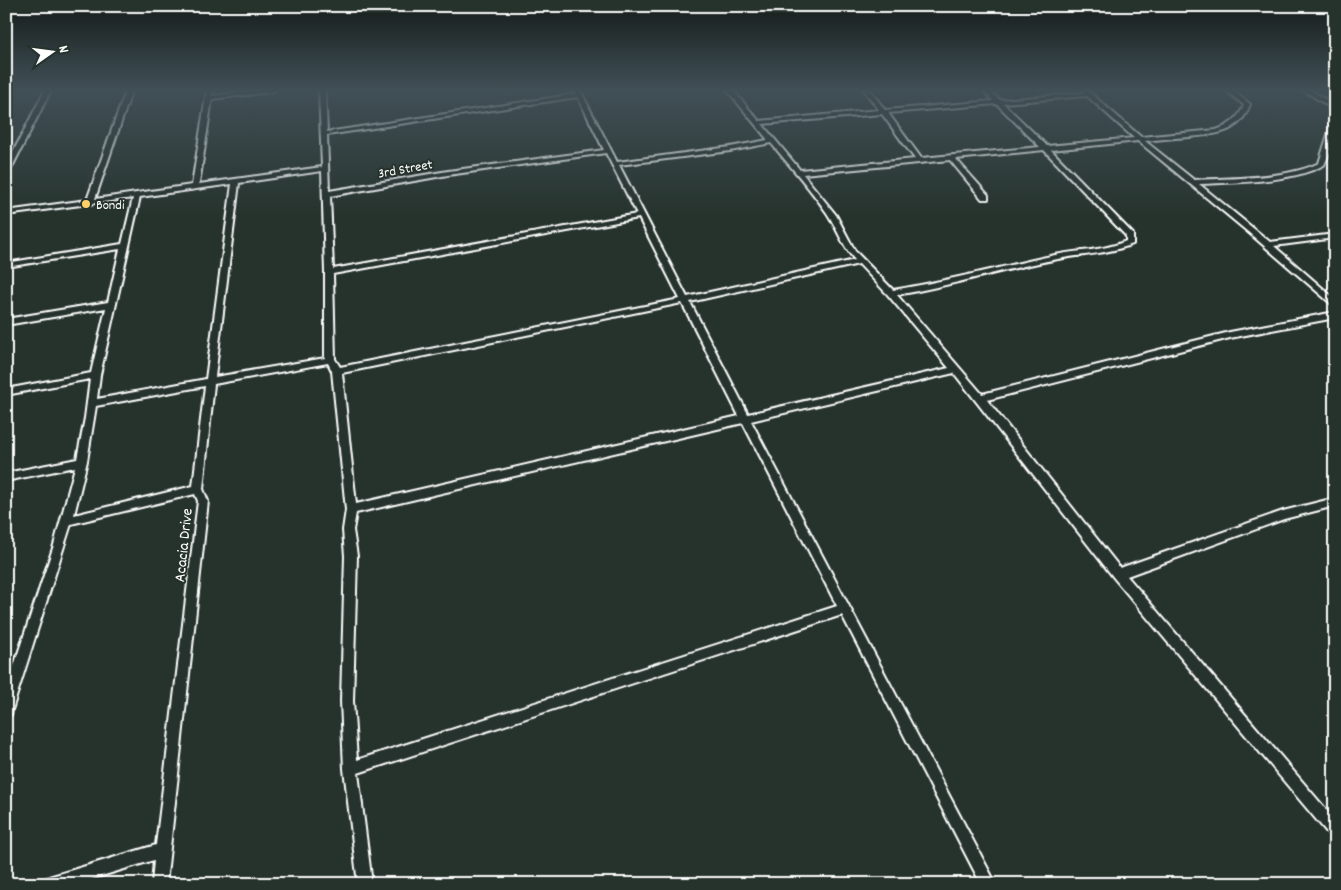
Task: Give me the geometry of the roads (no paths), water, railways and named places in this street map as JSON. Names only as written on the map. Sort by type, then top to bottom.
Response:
[{"type":"street","points":[[6,173],[27,132]]},
{"type":"street","points":[[90,202],[114,132]]},
{"type":"street","points":[[195,186],[203,132]]},
{"type":"street","points":[[339,132],[324,134],[330,360],[335,365],[337,371],[351,510],[348,530],[351,556],[347,701],[351,769],[365,884]]},
{"type":"street","points":[[598,132],[745,418],[988,884]]},
{"type":"street","points":[[764,132],[832,215],[852,252],[891,293],[980,398],[1118,574],[1335,831]]},
{"type":"street","points":[[899,132],[919,160]]},
{"type":"street","points":[[891,293],[922,288],[1014,268],[1050,258],[1090,252],[1130,242],[1130,236],[1028,132]]},
{"type":"street","points":[[1131,132],[1267,244],[1335,304]]},
{"type":"street","points":[[798,172],[1218,132]]},
{"type":"street","points":[[1192,182],[1264,177],[1313,170],[1322,164],[1331,132]]},
{"type":"street","points":[[614,164],[730,149],[772,141]]},
{"type":"street","points":[[1324,154],[1335,150]]},
{"type":"street","name":"3rd Street","points":[[326,194],[467,170],[608,151]]},
{"type":"street","points":[[952,157],[985,197]]},
{"type":"street","points":[[6,213],[324,169]]},
{"type":"street","name":"Acacia Drive","points":[[159,884],[203,501],[198,489],[236,181]]},
{"type":"street","points":[[6,710],[66,521],[92,403],[95,375],[137,195]]},
{"type":"street","points":[[329,272],[642,215]]},
{"type":"street","points":[[1267,244],[1335,236]]},
{"type":"street","points":[[6,265],[125,246]]},
{"type":"street","points":[[337,371],[686,300],[862,261]]},
{"type":"street","points":[[6,322],[112,304]]},
{"type":"street","points":[[980,398],[1230,335],[1335,315]]},
{"type":"street","points":[[92,403],[330,360]]},
{"type":"street","points":[[351,510],[955,370]]},
{"type":"street","points":[[6,392],[95,375]]},
{"type":"street","points":[[6,477],[80,462]]},
{"type":"street","points":[[66,521],[198,489]]},
{"type":"street","points":[[1118,574],[1283,515],[1333,504]]},
{"type":"street","points":[[351,769],[845,609]]},
{"type":"street","points":[[49,884],[163,850]]},
{"type":"place","name":"Bondi","points":[[86,204]]}]
